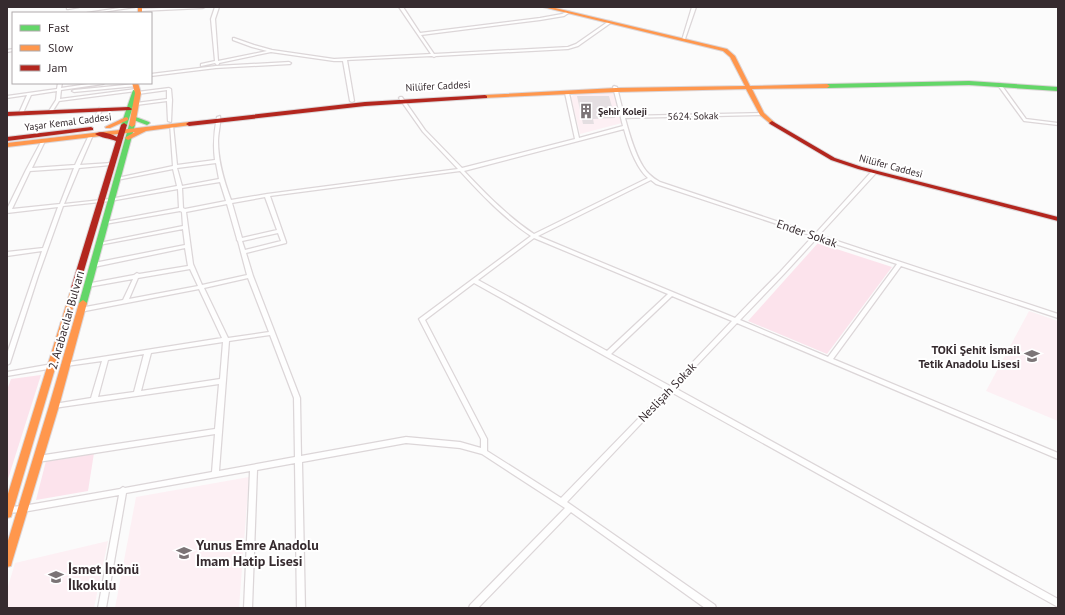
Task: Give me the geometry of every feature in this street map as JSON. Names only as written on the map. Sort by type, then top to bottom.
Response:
[{"type":"street","points":[[68,8],[77,7]]},
{"type":"street","points":[[101,12],[202,7]]},
{"type":"street","points":[[216,66],[217,62],[213,19],[217,7]]},
{"type":"street","points":[[401,7],[434,56]]},
{"type":"street","points":[[545,7],[718,47],[732,56],[748,86],[942,83],[999,84],[1058,89]]},
{"type":"street","points":[[683,39],[694,7]]},
{"type":"street","points":[[420,34],[540,19],[563,15],[568,12]]},
{"type":"street","points":[[234,39],[272,51],[334,60],[434,56],[568,48],[577,45],[610,22]]},
{"type":"street","points":[[172,72],[272,51]]},
{"type":"street","points":[[345,60],[352,101]]},
{"type":"street","points":[[152,75],[216,66],[289,63]]},
{"type":"street","name":"Nilüfer Caddesi","points":[[147,126],[218,119],[352,101],[402,100],[615,89],[963,79],[1011,81],[1058,86]]},
{"type":"street","points":[[51,111],[58,100],[60,84]]},
{"type":"street","points":[[59,91],[98,84]]},
{"type":"street","points":[[999,84],[1026,120],[1058,124]]},
{"type":"street","name":"Nilüfer Caddesi","points":[[748,86],[762,114],[770,122],[833,158],[874,172],[1058,219]]},
{"type":"street","points":[[58,100],[136,88]]},
{"type":"street","points":[[136,88],[129,109],[128,127],[120,140],[106,200],[7,511],[406,440],[460,445],[484,452],[562,502],[712,608]]},
{"type":"street","points":[[7,97],[59,91],[136,88],[169,89],[175,167],[180,188],[191,267],[226,340],[215,473]]},
{"type":"street","name":"2. Arabacılar Bulvarı","points":[[7,562],[54,406],[94,265],[105,223],[106,200],[117,179],[128,127],[136,104],[136,88]]},
{"type":"street","points":[[301,608],[297,398],[250,276],[229,202],[221,180],[217,161],[216,135],[218,119],[402,100],[567,93],[615,89]]},
{"type":"street","name":"Ender Sokak","points":[[615,89],[626,127],[638,159],[647,174],[658,183],[1058,316]]},
{"type":"street","points":[[567,93],[577,140]]},
{"type":"street","points":[[21,113],[29,94]]},
{"type":"street","points":[[136,104],[170,100]]},
{"type":"street","points":[[402,100],[424,131],[489,200],[521,229],[534,236],[671,294],[1058,456]]},
{"type":"street","points":[[50,124],[98,120],[100,109]]},
{"type":"street","points":[[7,114],[129,109]]},
{"type":"street","name":"5624. Sokak","points":[[623,117],[762,114]]},
{"type":"street","points":[[128,127],[147,126]]},
{"type":"street","points":[[128,127],[147,126]]},
{"type":"street","name":"Yaşar Kemal Caddesi","points":[[7,139],[108,127],[128,127]]},
{"type":"street","name":"Yaşar Kemal Caddesi","points":[[7,145],[94,134],[128,127]]},
{"type":"street","points":[[105,223],[268,195],[461,170],[626,127]]},
{"type":"street","points":[[7,363],[45,249],[63,205],[76,167],[94,134],[111,136],[120,140]]},
{"type":"street","points":[[8,212],[43,141]]},
{"type":"street","points":[[117,179],[175,167],[217,161]]},
{"type":"street","points":[[28,170],[111,164]]},
{"type":"street","name":"Neslişah Sokak","points":[[562,502],[874,172]]},
{"type":"street","points":[[484,452],[484,439],[422,319],[534,236],[651,178]]},
{"type":"street","points":[[8,212],[106,200],[221,180]]},
{"type":"street","points":[[243,252],[284,242],[268,195]]},
{"type":"street","points":[[99,244],[185,227]]},
{"type":"street","points":[[239,240],[280,231]]},
{"type":"street","points":[[94,265],[187,246]]},
{"type":"street","points":[[7,254],[45,249]]},
{"type":"street","points":[[829,360],[900,264]]},
{"type":"street","points":[[88,285],[137,275],[191,267]]},
{"type":"street","points":[[126,300],[137,275]]},
{"type":"street","points":[[80,310],[250,276]]},
{"type":"street","points":[[475,281],[891,509],[1058,603]]},
{"type":"street","points":[[607,354],[671,294]]},
{"type":"street","points":[[66,364],[272,333]]},
{"type":"street","points":[[137,394],[148,352]]},
{"type":"street","points":[[94,400],[105,359]]},
{"type":"street","points":[[7,374],[52,366]]},
{"type":"street","points":[[54,406],[223,381]]},
{"type":"street","points":[[38,459],[219,431]]},
{"type":"street","points":[[248,608],[254,466]]},
{"type":"street","points":[[102,608],[124,490]]},
{"type":"street","points":[[473,608],[570,508]]},
{"type":"shaded area","points":[[613,92],[622,123],[580,134],[571,97],[575,94]]},
{"type":"shaded area","points":[[818,243],[892,267],[827,354],[748,321]]},
{"type":"shaded area","name":"TOKİ Şehit İsmail Tetik Anadolu Lisesi","points":[[1029,311],[1058,321],[1058,421],[986,391]]},
{"type":"shaded area","points":[[41,375],[7,482],[7,390],[11,379]]},
{"type":"shaded area","points":[[94,453],[88,491],[36,500],[46,461]]},
{"type":"shaded area","name":"Yunus Emre Anadolu İmam Hatip Lisesi","points":[[249,477],[239,608],[115,608],[136,497]]},
{"type":"shaded area","name":"İsmet İnönü İlkokulu","points":[[108,541],[94,608],[7,608],[7,590],[15,563]]},
{"type":"building","name":"Şehir Koleji","points":[[577,96],[609,96],[615,118],[593,119],[594,124],[583,124]]},
{"type":"traffic: fast","points":[[827,86],[969,83],[1058,89]]},
{"type":"traffic: fast","points":[[124,125],[135,91]]},
{"type":"traffic: fast","points":[[133,118],[147,123]]},
{"type":"traffic: fast","points":[[83,303],[132,125]]},
{"type":"traffic: slow","points":[[140,7],[140,12]]},
{"type":"traffic: slow","points":[[545,7],[725,50],[732,56],[762,114],[772,123]]},
{"type":"traffic: slow","points":[[132,125],[138,93],[135,84]]},
{"type":"traffic: slow","points":[[485,97],[616,90],[827,86]]},
{"type":"traffic: slow","points":[[108,127],[126,119]]},
{"type":"traffic: slow","points":[[7,145],[189,124]]},
{"type":"traffic: slow","points":[[128,138],[147,128]]},
{"type":"traffic: slow","points":[[7,514],[74,291]]},
{"type":"traffic: slow","points":[[7,562],[83,303]]},
{"type":"traffic: jam","points":[[189,124],[365,104],[485,97]]},
{"type":"traffic: jam","points":[[7,114],[129,109]]},
{"type":"traffic: jam","points":[[772,123],[833,159],[860,168],[1058,219]]},
{"type":"traffic: jam","points":[[74,291],[124,125]]},
{"type":"traffic: jam","points":[[7,139],[91,129]]},
{"type":"traffic: jam","points":[[98,134],[111,136],[119,140]]},
{"type":"place","name":"Şehir Koleji","points":[[586,111]]},
{"type":"place","name":"TOKİ Şehit İsmail Tetik Anadolu Lisesi","points":[[1032,356]]},
{"type":"place","name":"Yunus Emre Anadolu İmam Hatip Lisesi","points":[[184,553]]},
{"type":"place","name":"İsmet İnönü İlkokulu","points":[[56,577]]}]
